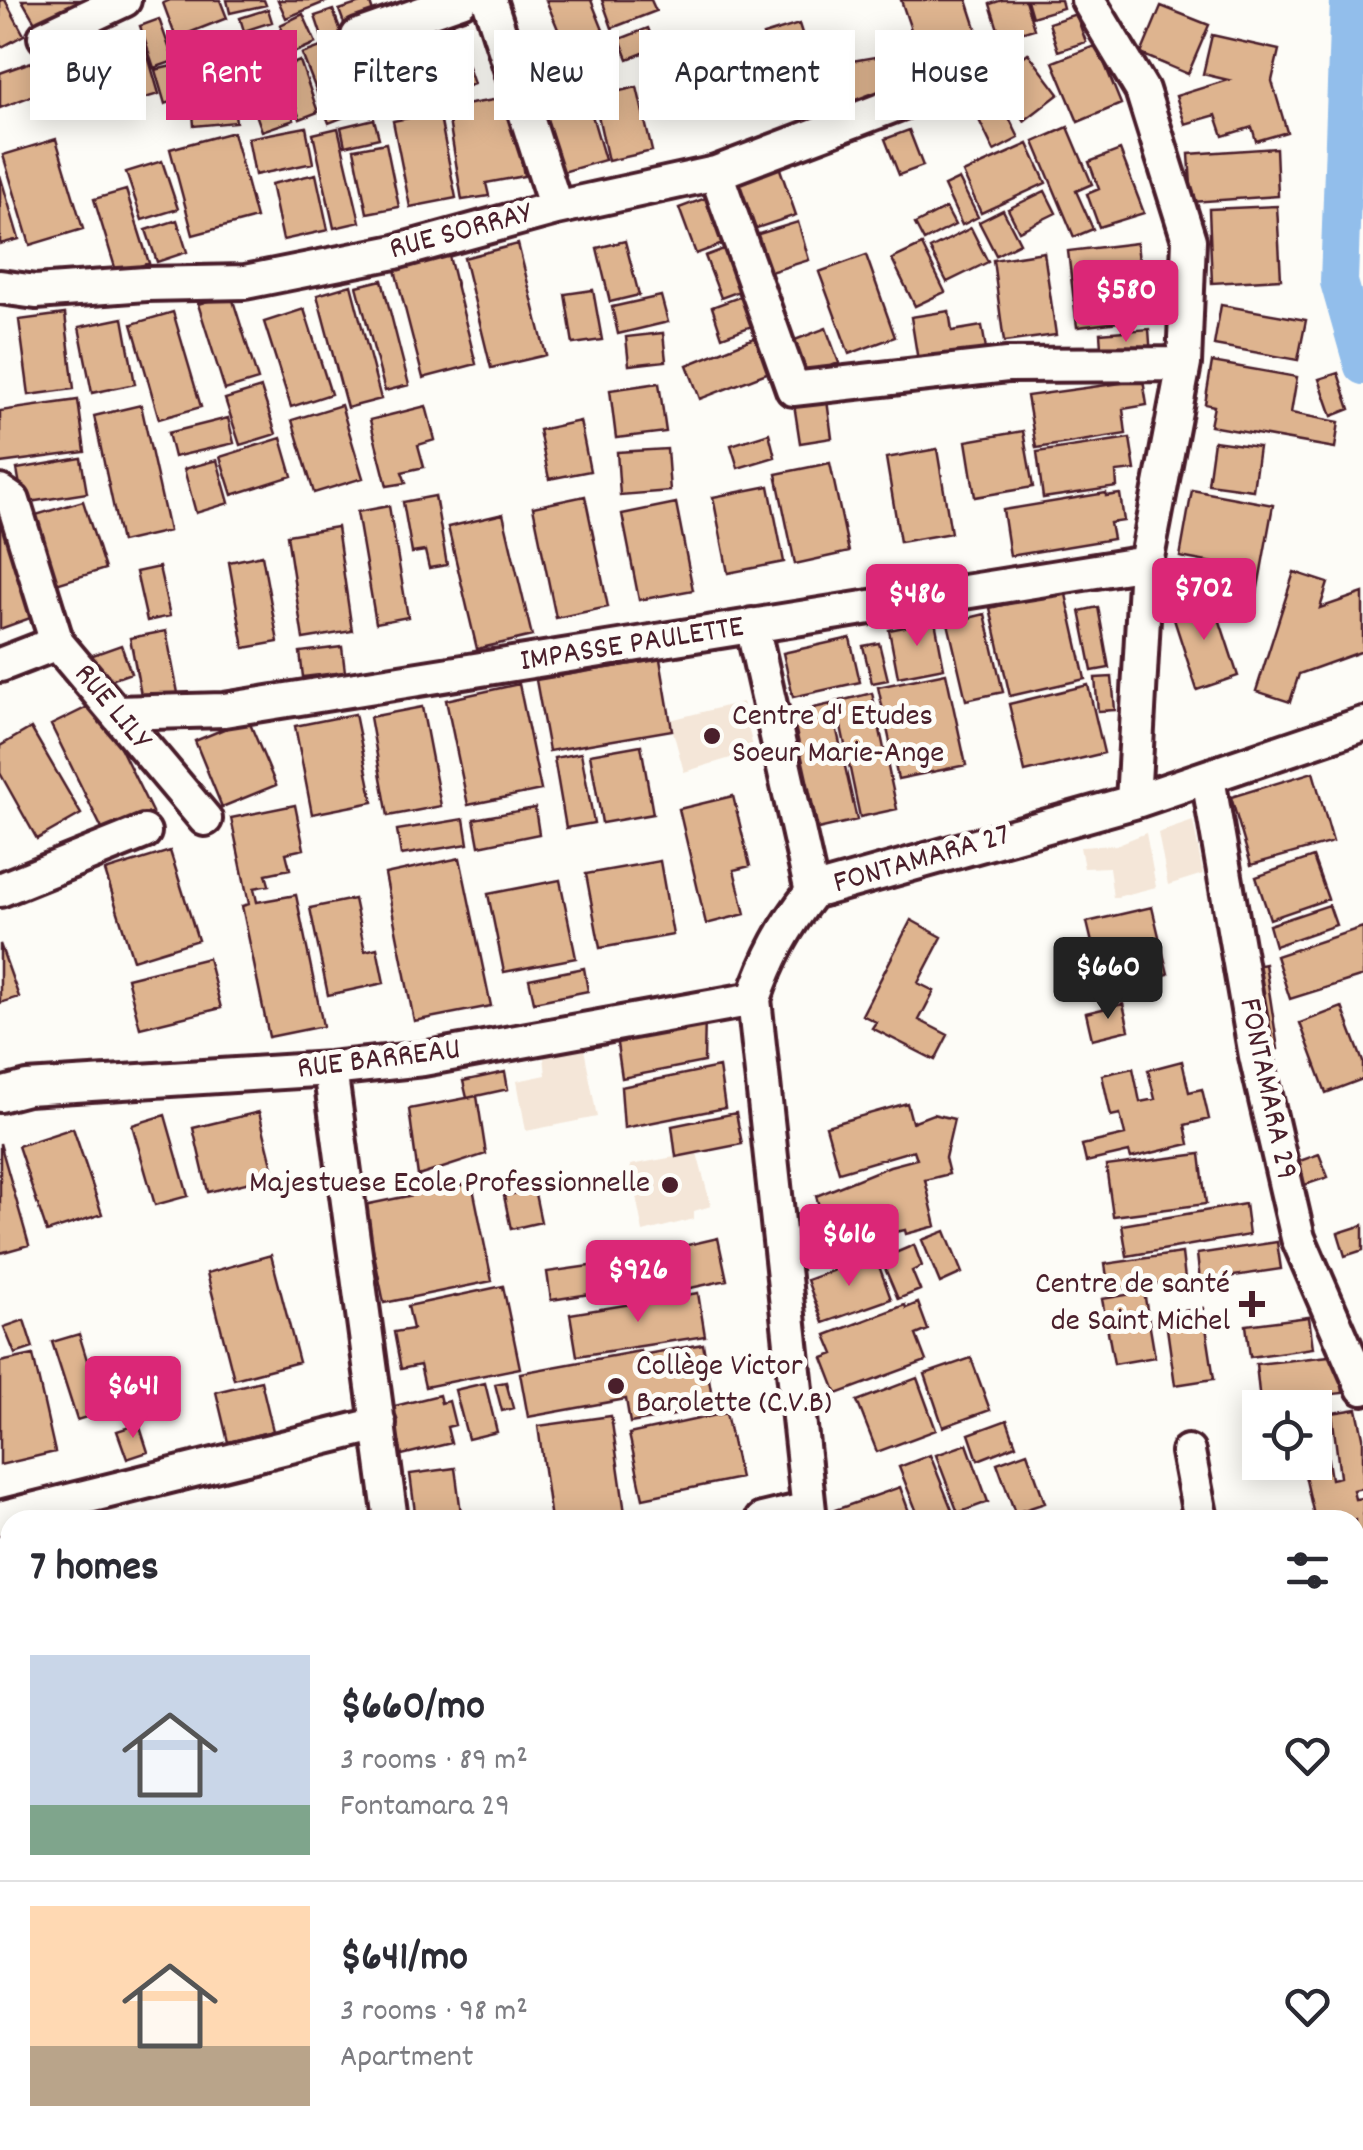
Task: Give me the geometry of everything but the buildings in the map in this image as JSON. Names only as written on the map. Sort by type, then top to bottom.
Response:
[{"type":"street","points":[[62,30],[124,0]]},
{"type":"street","points":[[375,30],[461,0]]},
{"type":"street","points":[[489,0],[556,208]]},
{"type":"street","points":[[1088,0],[1142,90],[1189,240],[1184,364],[1146,563],[1133,802]]},
{"type":"street","name":"RUE SORRAY","points":[[0,287],[36,292],[246,282],[396,252],[556,208],[716,173],[875,113]]},
{"type":"street","points":[[716,173],[793,389],[1007,366],[1184,364]]},
{"type":"street","points":[[0,492],[13,501],[57,643]]},
{"type":"street","name":"IMPASSE PAULETTE","points":[[116,713],[224,710],[1146,563]]},
{"type":"street","points":[[752,626],[812,892]]},
{"type":"street","name":"RUE LILY","points":[[0,665],[57,643],[204,820]]},
{"type":"street","name":"FONTAMARA 27","points":[[809,1510],[754,999],[769,956],[790,920],[812,892],[1133,802],[1363,724]]},
{"type":"street","name":"FONTAMARA 29","points":[[1208,778],[1256,1056],[1298,1238],[1363,1388]]},
{"type":"street","points":[[0,890],[144,832]]},
{"type":"street","name":"RUE BARREAU","points":[[0,1095],[27,1088],[330,1069],[423,1059],[754,999]]},
{"type":"street","points":[[330,1069],[390,1510]]},
{"type":"street","points":[[32,1510],[379,1424]]},
{"type":"street","points":[[1188,1452],[1199,1510]]},
{"type":"shaded area","name":"Centre d' Etudes Soeur Marie-Ange","points":[[742,702],[754,751],[684,772],[670,720]]},
{"type":"shaded area","points":[[1193,821],[1203,874],[1168,885],[1158,833]]},
{"type":"shaded area","points":[[1146,833],[1156,887],[1113,898],[1109,867],[1084,868],[1080,847],[1116,845]]},
{"type":"shaded area","points":[[582,1038],[597,1117],[526,1131],[517,1081],[546,1075],[543,1047]]},
{"type":"shaded area","name":"Majestuese Ecole Professionnelle","points":[[697,1153],[711,1206],[694,1211],[694,1219],[643,1232],[630,1165]]},
{"type":"waterway","points":[[1349,0],[1339,282],[1363,366]]},
{"type":"place","name":"Centre d' Etudes Soeur Marie-Ange","points":[[712,736]]},
{"type":"place","name":"Majestuese Ecole Professionnelle","points":[[670,1185]]},
{"type":"place","name":"Centre de santé de Saint Michel","points":[[1252,1304]]},
{"type":"place","name":"Collège Victor Barolette (C.V.B)","points":[[616,1386]]}]
